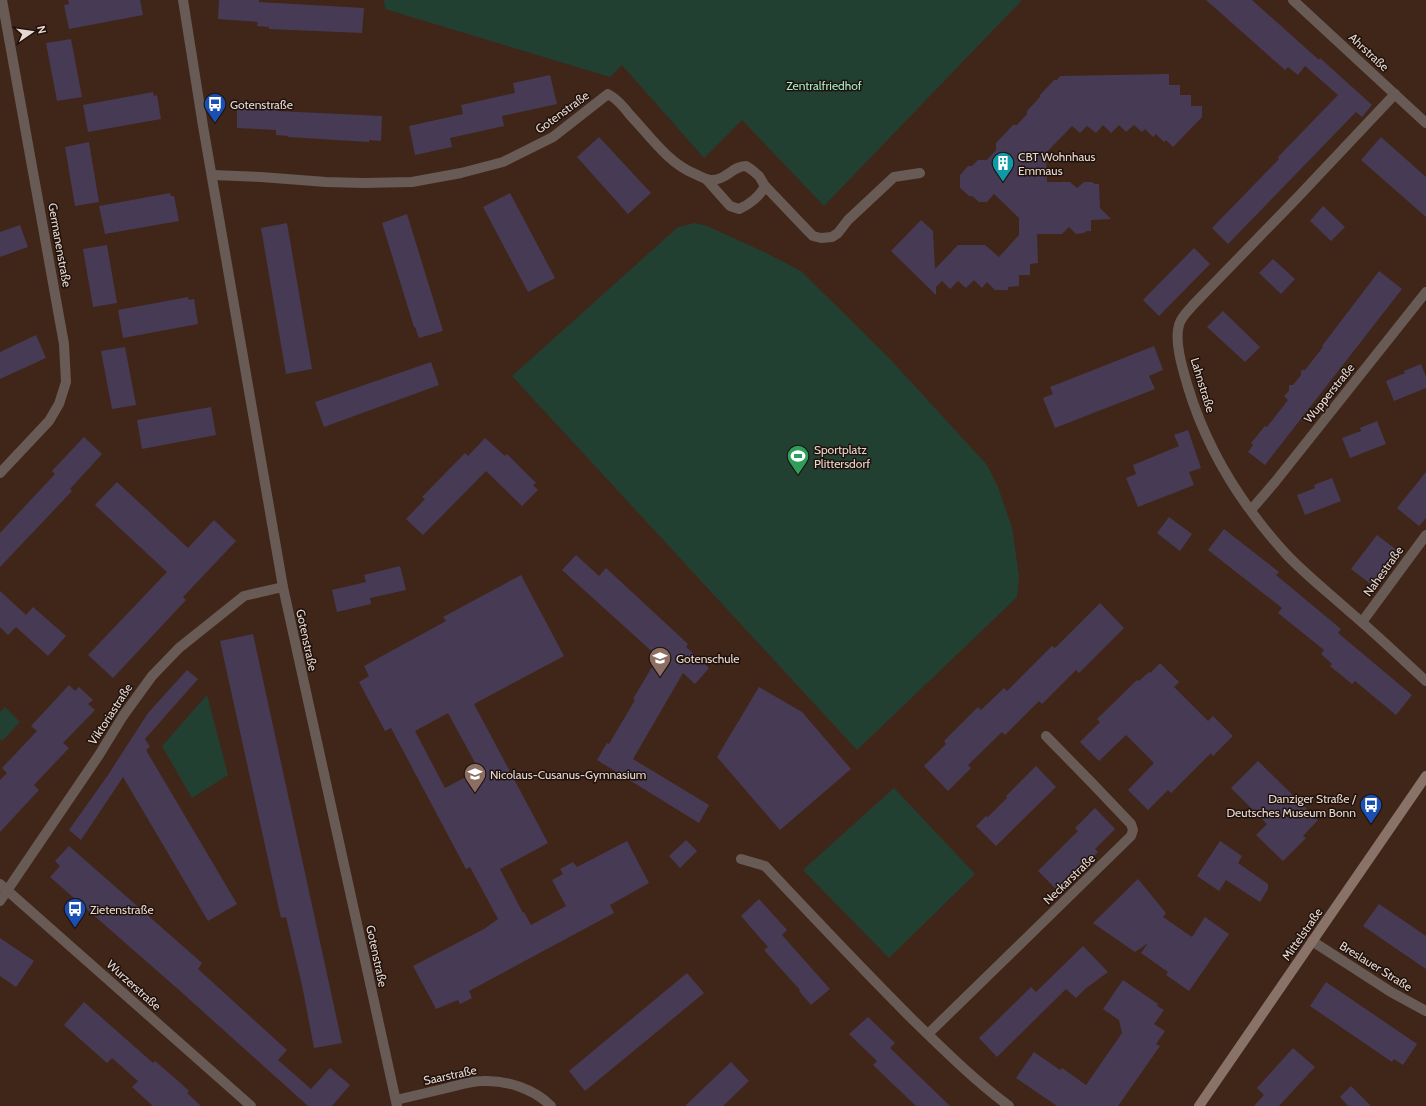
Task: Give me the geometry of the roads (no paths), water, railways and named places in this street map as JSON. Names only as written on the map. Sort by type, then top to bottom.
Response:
[{"type":"main road","name":"Mittelstraße","points":[[1199,1106],[1426,776]]},
{"type":"street","name":"Germanenstraße","points":[[0,473],[49,421],[59,404],[66,382],[64,344],[2,0]]},
{"type":"street","name":"Gotenstraße","points":[[183,0],[203,126],[283,587],[396,1103]]},
{"type":"street","name":"Ahrstraße","points":[[1293,0],[1426,123]]},
{"type":"street","name":"Gotenstraße","points":[[212,175],[364,183],[412,182],[461,173],[503,162],[553,137],[608,94],[619,102],[673,161],[682,168],[706,179],[730,206],[739,209],[744,207],[758,195],[765,186]]},
{"type":"street","name":"Lahnstraße","points":[[1395,94],[1296,200],[1184,315],[1179,324],[1178,348],[1184,374],[1196,411],[1220,462],[1234,487],[1251,510],[1300,568],[1426,681]]},
{"type":"street","points":[[706,179],[720,179],[737,168],[746,166],[759,176],[765,186],[813,236],[827,238],[838,233],[848,220],[894,177],[920,173]]},
{"type":"street","name":"Wupperstraße","points":[[1251,510],[1426,292]]},
{"type":"street","name":"Nahestraße","points":[[1362,622],[1426,535]]},
{"type":"street","name":"Viktoriastraße","points":[[0,901],[4,887],[99,755],[123,716],[152,676],[179,648],[244,596],[283,587]]},
{"type":"street","name":"Neckarstraße","points":[[928,1034],[1131,836],[1133,830],[1131,824],[1046,736]]},
{"type":"street","points":[[740,859],[765,866],[873,981],[955,1061],[1009,1106]]},
{"type":"street","name":"Wurzerstraße","points":[[4,887],[251,1106]]},
{"type":"street","name":"Breslauer Straße","points":[[1312,941],[1391,992],[1426,1011]]},
{"type":"street","name":"Saarstraße","points":[[396,1103],[463,1084],[485,1081],[522,1088],[535,1094],[551,1106]]},
{"type":"place","name":"Gotenstraße","points":[[215,124]]},
{"type":"place","name":"CBT Wohnhaus Emmaus","points":[[1003,182]]},
{"type":"place","name":"Sportplatz Plittersdorf","points":[[798,476]]},
{"type":"place","name":"Gotenschule","points":[[660,678]]},
{"type":"place","name":"Nicolaus-Cusanus-Gymnasium","points":[[475,794]]},
{"type":"place","name":"Danziger Straße / Deutsches Museum Bonn","points":[[1371,824]]},
{"type":"place","name":"Zietenstraße","points":[[75,928]]},
{"type":"park label","name":"Zentralfriedhof","points":[[824,85]]}]
